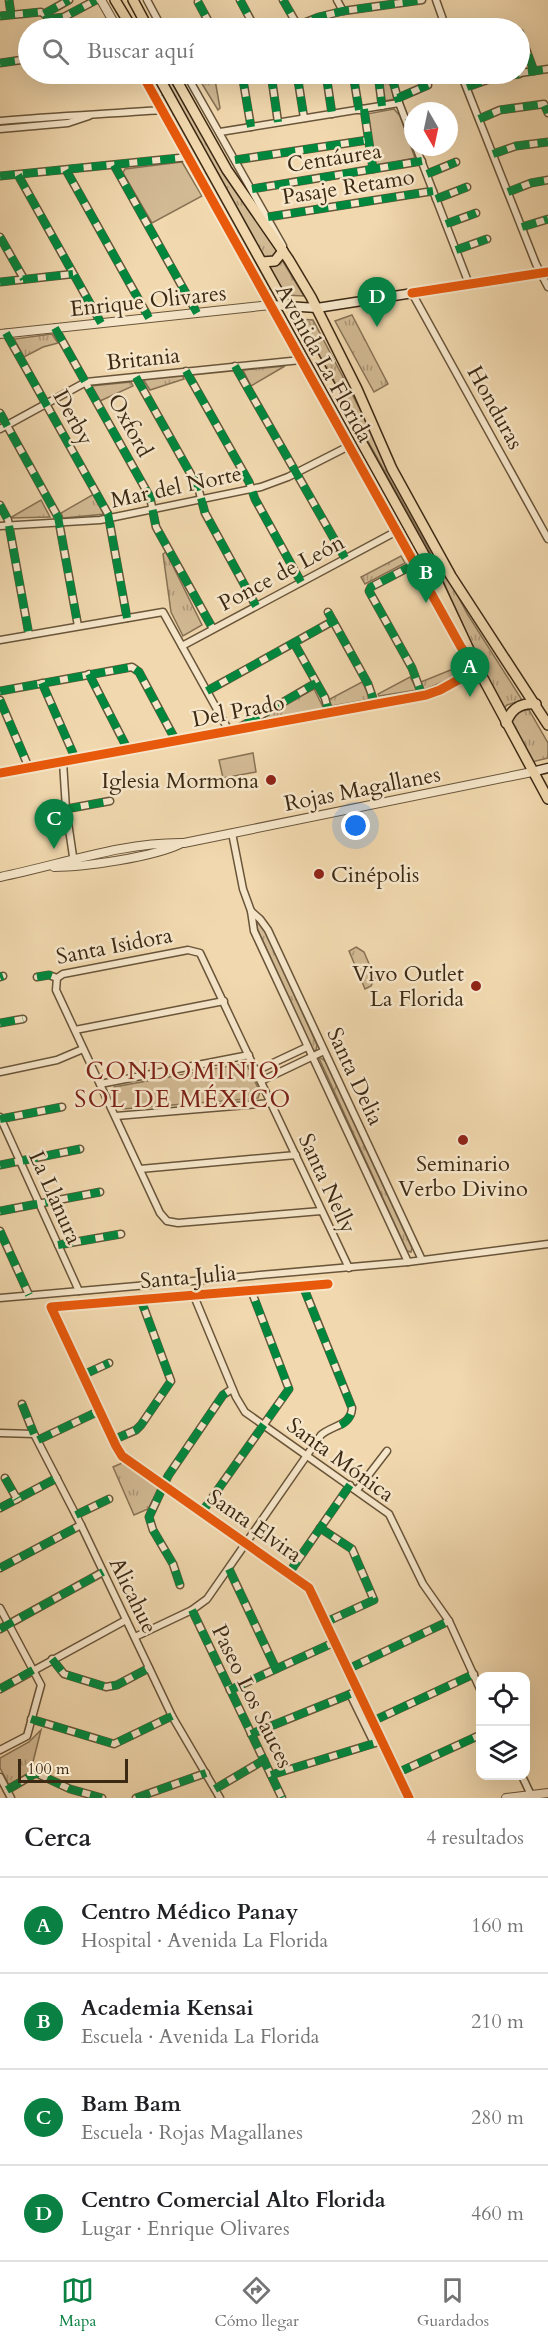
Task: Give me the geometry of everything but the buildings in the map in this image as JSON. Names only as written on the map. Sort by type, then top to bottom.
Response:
[{"type":"main road","points":[[115,0],[126,18]]},
{"type":"main road","points":[[133,0],[143,18]]},
{"type":"main road","name":"Avenida La Florida","points":[[164,84],[428,560],[478,669],[548,799]]},
{"type":"main road","name":"Avenida La Florida","points":[[179,84],[227,170],[289,260],[317,308],[357,390],[386,457],[470,607],[548,725]]},
{"type":"main road","points":[[262,262],[270,263],[276,260],[283,251]]},
{"type":"main road","name":"Enrique Olivares","points":[[286,306],[317,308],[544,273]]},
{"type":"main road","points":[[506,723],[518,707],[536,704]]},
{"type":"main road","name":"Rojas Magallanes","points":[[532,772],[548,768]]},
{"type":"street","points":[[9,0],[11,15]]},
{"type":"street","points":[[46,17],[69,0]]},
{"type":"street","points":[[0,16],[36,11],[46,17],[64,17],[96,0]]},
{"type":"street","points":[[101,0],[111,18]]},
{"type":"street","points":[[147,0],[157,18]]},
{"type":"street","points":[[240,0],[250,18]]},
{"type":"street","points":[[283,0],[293,18]]},
{"type":"street","points":[[337,0],[343,12]]},
{"type":"street","points":[[317,18],[422,0]]},
{"type":"street","points":[[436,0],[442,18]]},
{"type":"street","points":[[198,2],[207,18]]},
{"type":"street","points":[[0,63],[18,60]]},
{"type":"street","points":[[530,61],[534,71]]},
{"type":"street","points":[[530,72],[548,69]]},
{"type":"street","name":"Avenida La Florida","points":[[148,84],[460,647],[478,669]]},
{"type":"street","name":"Avenida La Florida","points":[[192,84],[268,217],[289,260]]},
{"type":"street","points":[[244,84],[251,127]]},
{"type":"street","points":[[272,84],[278,122]]},
{"type":"street","points":[[299,84],[304,118]]},
{"type":"street","points":[[328,84],[332,114]]},
{"type":"street","points":[[355,84],[373,169]]},
{"type":"street","points":[[379,84],[382,106]]},
{"type":"street","points":[[394,84],[398,101],[404,112]]},
{"type":"street","points":[[466,84],[548,287]]},
{"type":"street","points":[[467,87],[476,84]]},
{"type":"street","points":[[220,132],[382,106],[398,101],[428,85]]},
{"type":"street","points":[[479,118],[500,110],[544,104],[548,113]]},
{"type":"street","points":[[0,121],[67,114],[89,116],[162,110]]},
{"type":"street","points":[[0,129],[68,123],[89,116]]},
{"type":"street","points":[[235,160],[368,140]]},
{"type":"street","points":[[493,154],[516,146],[548,142]]},
{"type":"street","points":[[420,156],[469,284]]},
{"type":"street","points":[[0,176],[189,157]]},
{"type":"street","name":"Centáurea","points":[[252,189],[422,161]]},
{"type":"street","points":[[427,174],[456,162]]},
{"type":"street","points":[[114,165],[197,313]]},
{"type":"street","points":[[66,170],[149,318]]},
{"type":"street","points":[[18,175],[101,323]]},
{"type":"street","points":[[508,192],[531,183],[548,180]]},
{"type":"street","points":[[436,199],[467,187]]},
{"type":"street","name":"Pasaje Retamo","points":[[268,217],[433,191]]},
{"type":"street","points":[[446,225],[476,213]]},
{"type":"street","points":[[522,227],[548,219]]},
{"type":"street","points":[[0,237],[24,279]]},
{"type":"street","points":[[456,250],[487,238]]},
{"type":"street","points":[[0,282],[73,274]]},
{"type":"street","name":"Honduras","points":[[412,293],[548,539]]},
{"type":"street","name":"Enrique Olivares","points":[[3,333],[271,305],[286,306]]},
{"type":"street","name":"Oxford","points":[[56,328],[150,497],[156,527],[213,629]]},
{"type":"street","name":"Derby","points":[[3,333],[46,403],[109,518],[127,618]]},
{"type":"street","name":"Britania","points":[[0,429],[86,382],[301,360]]},
{"type":"street","points":[[235,366],[345,558]]},
{"type":"street","points":[[186,371],[301,582]]},
{"type":"street","points":[[136,377],[198,487],[207,518],[256,606]]},
{"type":"street","points":[[0,413],[57,515],[78,626]]},
{"type":"street","name":"Mar del Norte","points":[[0,526],[109,518],[251,489],[274,483],[297,473],[349,446]]},
{"type":"street","points":[[0,505],[8,519],[29,635]]},
{"type":"street","name":"Ponce de León","points":[[182,646],[397,531]]},
{"type":"street","points":[[415,564],[371,587],[369,591],[412,668],[422,695]]},
{"type":"street","points":[[0,640],[164,612],[231,731],[316,683]]},
{"type":"street","points":[[328,612],[368,684],[375,704]]},
{"type":"street","points":[[207,691],[333,621]]},
{"type":"street","points":[[294,643],[326,701],[329,712]]},
{"type":"street","points":[[0,691],[89,674],[135,668],[140,672],[176,741]]},
{"type":"street","name":"Del Prado","points":[[0,773],[422,695],[440,690],[478,669]]},
{"type":"street","points":[[89,674],[128,750]]},
{"type":"street","points":[[42,683],[76,760]]},
{"type":"street","points":[[0,700],[29,768]]},
{"type":"street","points":[[63,762],[66,809],[74,863]]},
{"type":"street","name":"Rojas Magallanes","points":[[0,877],[47,867],[159,852],[184,843],[532,772]]},
{"type":"street","points":[[66,809],[110,801]]},
{"type":"street","name":"Santa Delia","points":[[232,833],[254,931],[408,1262]]},
{"type":"street","name":"Santa Delia","points":[[251,911],[261,919],[268,930],[422,1260]]},
{"type":"street","name":"Santa Isidora","points":[[37,977],[49,975],[57,978],[63,974],[192,949],[198,951]]},
{"type":"street","name":"Santa Nelly","points":[[198,951],[204,958],[348,1268]]},
{"type":"street","points":[[57,978],[55,987],[83,1049],[160,1213],[167,1221],[178,1223],[321,1212]]},
{"type":"street","points":[[75,1030],[224,1002]]},
{"type":"street","points":[[0,1023],[23,1019]]},
{"type":"street","points":[[256,1071],[307,1047]]},
{"type":"street","points":[[0,1072],[51,1062],[83,1049]]},
{"type":"street","points":[[261,1081],[324,1051]]},
{"type":"street","points":[[100,1084],[249,1055]]},
{"type":"street","points":[[116,1116],[271,1103]]},
{"type":"street","points":[[0,1118],[62,1107]]},
{"type":"street","name":"La Llanura","points":[[0,1118],[79,1291]]},
{"type":"street","points":[[0,1165],[80,1149]]},
{"type":"street","points":[[140,1168],[296,1155]]},
{"type":"street","points":[[0,1211],[100,1192]]},
{"type":"street","points":[[0,1231],[29,1295]]},
{"type":"street","points":[[58,1245],[121,1234]]},
{"type":"street","name":"Santa Julia","points":[[0,1298],[348,1268],[548,1244]]},
{"type":"street","name":"Santa Julia","points":[[51,1307],[328,1284]]},
{"type":"street","points":[[135,1637],[192,1610],[207,1599],[324,1432],[344,1423],[351,1414],[352,1408],[303,1286]]},
{"type":"street","points":[[202,1512],[289,1389],[251,1290]]},
{"type":"street","name":"Santa Mónica","points":[[194,1296],[242,1408],[264,1426],[386,1510],[423,1584],[449,1621],[476,1679]]},
{"type":"street","points":[[113,1440],[141,1425],[171,1381],[141,1300]]},
{"type":"street","name":"Santa Elvira","points":[[51,1307],[113,1440],[127,1460],[309,1588],[409,1798]]},
{"type":"street","points":[[83,1375],[109,1363]]},
{"type":"street","points":[[180,1585],[173,1564],[149,1522],[149,1516],[168,1476],[224,1395],[232,1389]]},
{"type":"street","name":"Alicahue","points":[[22,1404],[34,1434],[81,1525],[172,1716],[220,1798]]},
{"type":"street","points":[[38,1440],[99,1411]]},
{"type":"street","points":[[0,1433],[34,1434]]},
{"type":"street","points":[[357,1490],[387,1451]]},
{"type":"street","points":[[5,1478],[17,1499]]},
{"type":"street","points":[[0,1508],[57,1478]]},
{"type":"street","points":[[289,1573],[350,1485]]},
{"type":"street","points":[[76,1515],[109,1498]]},
{"type":"street","points":[[0,1568],[81,1525]]},
{"type":"street","points":[[320,1528],[352,1549],[374,1600],[326,1622]]},
{"type":"street","points":[[229,1569],[276,1669]]},
{"type":"street","points":[[0,1629],[103,1572]]},
{"type":"street","points":[[0,1608],[41,1685],[27,1736],[0,1750]]},
{"type":"street","name":"Paseo Los Sauces","points":[[192,1610],[282,1798]]},
{"type":"street","points":[[0,1689],[126,1620]]},
{"type":"street","points":[[348,1669],[449,1621]]},
{"type":"street","points":[[230,1690],[335,1642]]},
{"type":"street","points":[[52,1659],[64,1674],[106,1687],[117,1685],[149,1668]]},
{"type":"street","points":[[372,1721],[474,1674]]},
{"type":"street","points":[[251,1734],[358,1691]]},
{"type":"street","points":[[350,1694],[374,1743]]},
{"type":"street","points":[[31,1719],[114,1744],[172,1716]]},
{"type":"street","points":[[398,1773],[476,1736]]},
{"type":"street","points":[[271,1775],[382,1741]]},
{"type":"street","points":[[215,1789],[264,1760]]},
{"type":"street","points":[[7,1790],[36,1773],[70,1789],[102,1798]]},
{"type":"street","points":[[136,1798],[206,1773]]},
{"type":"street","points":[[0,1777],[11,1798]]},
{"type":"street","points":[[524,1780],[531,1795]]},
{"type":"street","points":[[70,1789],[76,1798]]},
{"type":"street","points":[[506,1798],[544,1795]]},
{"type":"green space","points":[[168,84],[174,84],[221,168],[278,251],[273,258],[265,259]]},
{"type":"green space","points":[[202,84],[216,84],[220,108],[218,110]]},
{"type":"green space","points":[[382,84],[391,84],[394,99],[384,101]]},
{"type":"green space","points":[[164,94],[271,289],[267,290],[159,97]]},
{"type":"green space","points":[[394,109],[400,116],[404,127],[404,156],[414,156],[415,158],[376,166],[367,114]]},
{"type":"green space","points":[[182,162],[202,196],[152,223],[123,173],[125,169]]},
{"type":"green space","points":[[282,260],[304,296],[285,295],[269,267]]},
{"type":"green space","points":[[352,315],[388,384],[374,392],[335,321]]},
{"type":"green space","points":[[299,319],[313,320],[468,615],[522,700],[507,705],[502,710],[428,548]]},
{"type":"green space","points":[[52,334],[58,343],[43,347],[24,357],[14,339]]},
{"type":"green space","points":[[285,366],[251,386],[243,370]]},
{"type":"green space","points":[[182,374],[184,379],[150,390],[143,379]]},
{"type":"green space","points":[[131,382],[133,386],[100,401],[91,386]]},
{"type":"green space","points":[[94,494],[105,514],[63,518],[61,513]]},
{"type":"green space","points":[[41,500],[50,517],[10,518]]},
{"type":"green space","points":[[166,552],[202,625],[183,636],[171,612],[163,554]]},
{"type":"green space","points":[[401,556],[405,563],[365,584],[361,577]]},
{"type":"green space","points":[[458,667],[461,674],[424,690],[421,682]]},
{"type":"green space","points":[[410,677],[417,690],[379,696],[378,694]]},
{"type":"green space","points":[[362,682],[371,699],[332,706],[328,700]]},
{"type":"green space","points":[[314,689],[324,709],[250,723]]},
{"type":"green space","points":[[529,710],[548,743],[548,758],[532,762],[509,721],[514,713]]},
{"type":"green space","points":[[253,753],[256,772],[223,778],[219,760]]},
{"type":"green space","points":[[257,920],[263,926],[317,1045],[316,1051],[313,1050],[257,928]]},
{"type":"green space","points":[[356,947],[364,952],[375,978],[371,986],[365,989],[349,951]]},
{"type":"green space","points":[[318,1056],[325,1061],[412,1248],[411,1252],[407,1251]]},
{"type":"green space","name":"CONDOMINIO SOL DE MÉXICO","points":[[246,1063],[260,1092],[258,1098],[123,1109],[120,1108],[112,1093],[114,1087]]},
{"type":"green space","points":[[122,1463],[159,1488],[148,1509],[134,1515],[113,1467]]},
{"type":"green space","points":[[41,1730],[30,1774],[9,1785],[0,1768],[0,1758],[29,1742]]},
{"type":"marked path","points":[[9,0],[11,14]]},
{"type":"marked path","points":[[44,14],[69,0]]},
{"type":"marked path","points":[[56,18],[64,17],[96,0]]},
{"type":"marked path","points":[[240,0],[250,18]]},
{"type":"marked path","points":[[283,0],[293,18]]},
{"type":"marked path","points":[[316,18],[343,11],[422,0]]},
{"type":"marked path","points":[[198,2],[207,18]]},
{"type":"marked path","points":[[0,16],[41,12],[47,18]]},
{"type":"marked path","points":[[0,63],[18,60]]},
{"type":"marked path","points":[[530,60],[534,71]]},
{"type":"marked path","points":[[530,72],[548,69]]},
{"type":"marked path","points":[[244,84],[251,127]]},
{"type":"marked path","points":[[272,84],[278,122]]},
{"type":"marked path","points":[[299,84],[304,118]]},
{"type":"marked path","points":[[328,84],[332,114]]},
{"type":"marked path","points":[[355,84],[359,110]]},
{"type":"marked path","points":[[379,84],[382,106]]},
{"type":"marked path","points":[[394,84],[399,102]]},
{"type":"marked path","points":[[467,87],[476,84]]},
{"type":"marked path","points":[[398,98],[428,85]]},
{"type":"marked path","points":[[479,119],[500,110],[544,104],[548,113]]},
{"type":"marked path","points":[[364,109],[373,169]]},
{"type":"marked path","points":[[235,160],[368,140]]},
{"type":"marked path","points":[[493,154],[516,146],[548,142]]},
{"type":"marked path","points":[[0,176],[189,157]]},
{"type":"marked path","points":[[252,189],[422,161]]},
{"type":"marked path","points":[[427,174],[456,162]]},
{"type":"marked path","points":[[114,165],[197,313]]},
{"type":"marked path","points":[[66,170],[149,318]]},
{"type":"marked path","points":[[18,175],[101,323]]},
{"type":"marked path","points":[[508,192],[531,183],[548,180]]},
{"type":"marked path","points":[[436,199],[467,187]]},
{"type":"marked path","points":[[268,217],[433,191]]},
{"type":"marked path","points":[[446,224],[476,213]]},
{"type":"marked path","points":[[522,227],[548,219]]},
{"type":"marked path","points":[[0,237],[24,279]]},
{"type":"marked path","points":[[456,250],[487,239]]},
{"type":"marked path","points":[[0,282],[73,274]]},
{"type":"marked path","points":[[55,328],[150,497],[156,527],[213,629]]},
{"type":"marked path","points":[[6,333],[108,514],[127,618]]},
{"type":"marked path","points":[[235,366],[345,558]]},
{"type":"marked path","points":[[186,371],[249,482],[255,499],[301,582]]},
{"type":"marked path","points":[[136,377],[198,487],[205,513],[256,606]]},
{"type":"marked path","points":[[0,413],[58,517],[78,626]]},
{"type":"marked path","points":[[0,505],[8,520],[29,635]]},
{"type":"marked path","points":[[415,564],[371,587],[369,591],[412,668],[422,695]]},
{"type":"marked path","points":[[328,612],[368,684],[375,704]]},
{"type":"marked path","points":[[207,691],[333,621]]},
{"type":"marked path","points":[[294,643],[325,698],[329,713]]},
{"type":"marked path","points":[[0,691],[132,667],[139,672],[176,741]]},
{"type":"marked path","points":[[89,674],[128,750]]},
{"type":"marked path","points":[[42,683],[76,760]]},
{"type":"marked path","points":[[246,724],[316,683]]},
{"type":"marked path","points":[[0,700],[29,768]]},
{"type":"marked path","points":[[66,809],[110,801]]},
{"type":"marked path","points":[[37,977],[49,975],[57,978]]},
{"type":"marked path","points":[[0,1023],[23,1019]]},
{"type":"marked path","points":[[0,1119],[62,1107]]},
{"type":"marked path","points":[[0,1165],[80,1149]]},
{"type":"marked path","points":[[0,1211],[100,1192]]},
{"type":"marked path","points":[[0,1231],[29,1295]]},
{"type":"marked path","points":[[58,1245],[121,1234]]},
{"type":"marked path","points":[[303,1286],[352,1408],[347,1420],[336,1427]]},
{"type":"marked path","points":[[202,1512],[289,1389],[251,1290]]},
{"type":"marked path","points":[[113,1440],[136,1430],[141,1425],[171,1381],[141,1300]]},
{"type":"marked path","points":[[83,1375],[109,1363]]},
{"type":"marked path","points":[[180,1585],[173,1564],[153,1530],[149,1517],[168,1476],[223,1395],[232,1389]]},
{"type":"marked path","points":[[22,1404],[34,1434]]},
{"type":"marked path","points":[[38,1440],[99,1411]]},
{"type":"marked path","points":[[5,1478],[17,1499]]},
{"type":"marked path","points":[[0,1508],[57,1478]]},
{"type":"marked path","points":[[289,1573],[350,1485]]},
{"type":"marked path","points":[[76,1515],[109,1499]]},
{"type":"marked path","points":[[0,1568],[81,1525]]},
{"type":"marked path","points":[[320,1528],[352,1549],[374,1600],[326,1622]]},
{"type":"marked path","points":[[229,1569],[276,1669]]},
{"type":"marked path","points":[[0,1629],[103,1572]]},
{"type":"marked path","points":[[192,1610],[282,1798]]},
{"type":"marked path","points":[[348,1669],[449,1621]]},
{"type":"marked path","points":[[230,1690],[335,1642]]},
{"type":"marked path","points":[[52,1659],[64,1674],[106,1687],[117,1685],[149,1668]]},
{"type":"marked path","points":[[0,1689],[33,1670]]},
{"type":"marked path","points":[[373,1721],[474,1674]]},
{"type":"marked path","points":[[251,1734],[358,1691]]},
{"type":"marked path","points":[[31,1719],[114,1744],[172,1716]]},
{"type":"marked path","points":[[397,1773],[476,1737]]},
{"type":"marked path","points":[[271,1775],[382,1741]]},
{"type":"marked path","points":[[215,1789],[264,1760]]},
{"type":"marked path","points":[[7,1790],[36,1773],[70,1789],[102,1798]]},
{"type":"marked path","points":[[136,1798],[206,1773]]},
{"type":"cycle path","points":[[0,773],[426,695],[478,669],[461,647],[148,84]]},
{"type":"cycle path","points":[[412,293],[548,272]]},
{"type":"cycle path","points":[[328,1284],[51,1307],[122,1456],[309,1588],[409,1798]]},
{"type":"place","name":"Centro Comercial Alto Florida","points":[[377,327]]},
{"type":"place","name":"Academia Kensai","points":[[426,603]]},
{"type":"place","name":"Centro Médico Panay","points":[[470,697]]},
{"type":"place","name":"Iglesia Mormona","points":[[271,780]]},
{"type":"place","name":"Bam Bam","points":[[54,849]]},
{"type":"place","name":"Cinépolis","points":[[319,874]]},
{"type":"place","name":"Vivo Outlet La Florida","points":[[476,986]]},
{"type":"place","name":"Seminario Verbo Divino","points":[[463,1140]]},
{"type":"district","name":"CONDOMINIO SOL DE MÉXICO","points":[[183,1085]]}]
